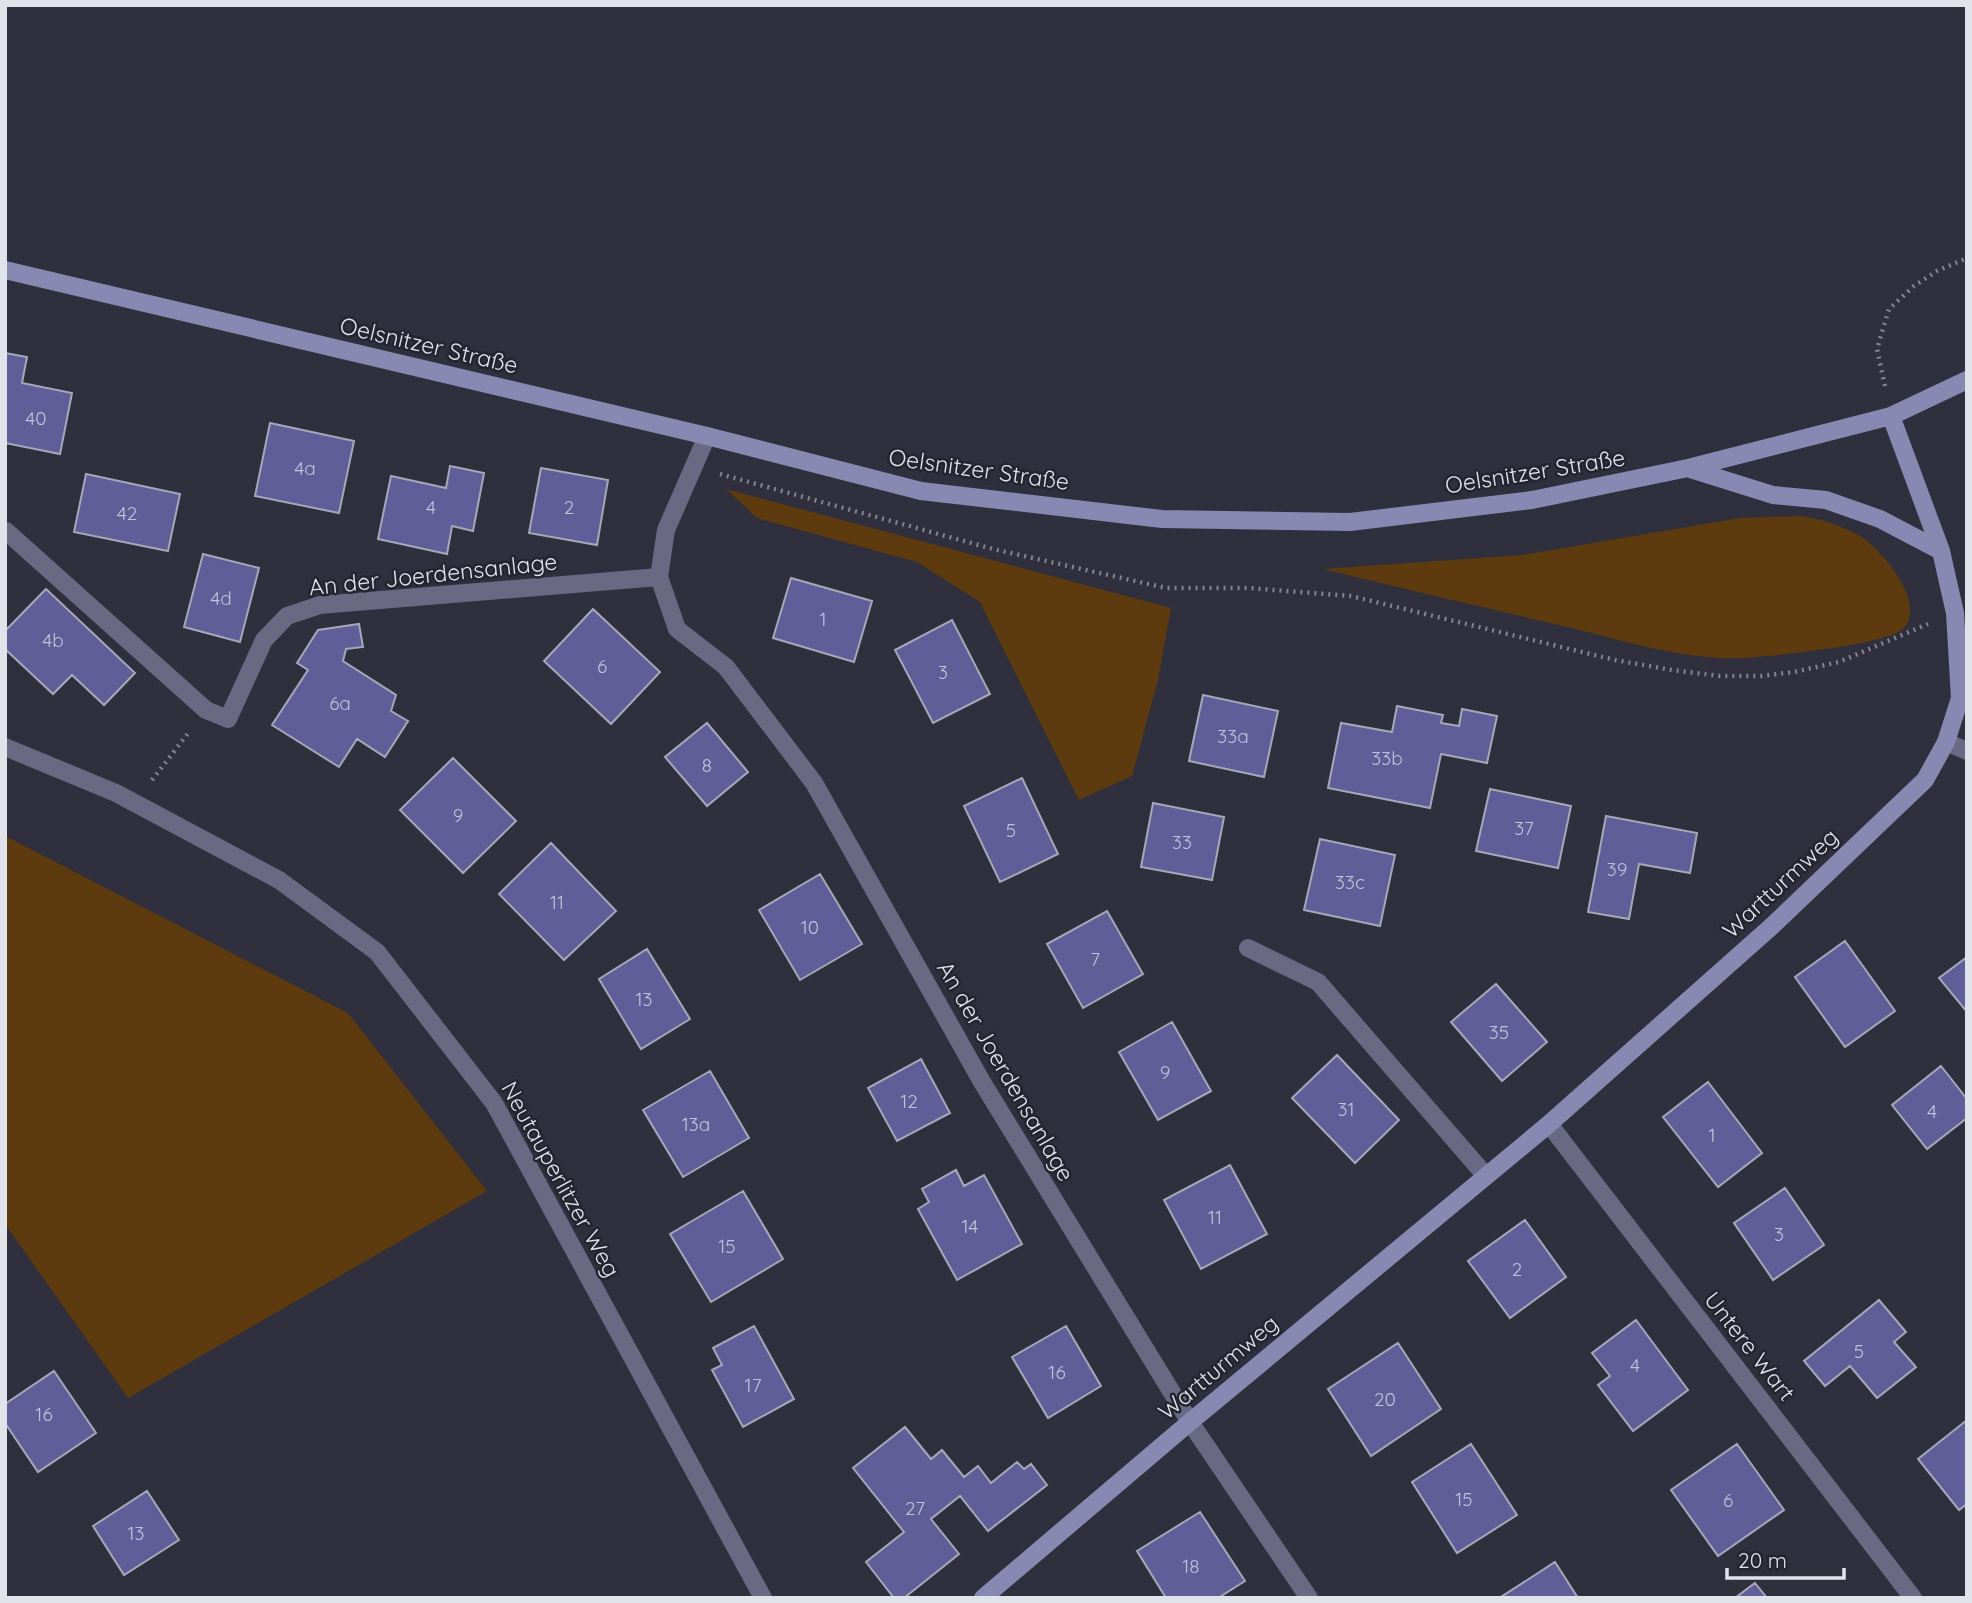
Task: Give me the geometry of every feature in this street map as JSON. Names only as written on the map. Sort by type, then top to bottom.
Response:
[{"type":"main road","name":"Oelsnitzer Straße","points":[[5,270],[707,436],[921,491],[1162,519],[1350,522],[1532,500],[1688,468],[1891,416],[1959,384]]},
{"type":"main road","name":"Wartturmweg","points":[[983,1598],[1549,1124],[1772,926],[1925,780],[1946,742],[1960,698],[1955,613],[1941,551],[1891,416]]},
{"type":"main road","points":[[1688,468],[1773,495],[1826,500],[1880,519],[1941,551]]},
{"type":"street","name":"An der Joerdensanlage","points":[[707,436],[666,530],[659,577],[677,629],[726,667],[814,783],[982,1082],[1190,1422],[1309,1598]]},
{"type":"street","points":[[6,531],[206,710]]},
{"type":"street","name":"An der Joerdensanlage","points":[[206,710],[228,719],[264,640],[287,616],[320,604],[659,577]]},
{"type":"street","points":[[1946,742],[1967,751]]},
{"type":"street","name":"Neutauperlitzer Weg","points":[[5,747],[116,793],[279,880],[377,952],[494,1103],[763,1598]]},
{"type":"street","points":[[1248,948],[1318,982],[1486,1176]]},
{"type":"street","name":"Untere Wart","points":[[1549,1124],[1913,1598]]},
{"type":"path","points":[[1891,416],[1877,349],[1889,309],[1914,286],[1937,271],[1967,258]]},
{"type":"path","points":[[694,467],[993,549],[1166,589],[1248,588],[1351,596],[1615,660],[1720,676],[1761,676],[1839,662],[1955,613]]},
{"type":"path","points":[[134,803],[206,710]]},
{"type":"shaded area","points":[[726,489],[1171,608],[1158,680],[1132,776],[1079,800],[980,602],[917,562],[757,518]]},
{"type":"shaded area","points":[[1800,516],[1846,529],[1860,536],[1880,553],[1907,594],[1910,609],[1908,621],[1900,631],[1871,641],[1797,653],[1739,658],[1698,656],[1633,644],[1323,569],[1522,555],[1740,518]]},
{"type":"shaded area","points":[[5,836],[348,1013],[487,1191],[128,1398],[5,1224]]},
{"type":"building","points":[[5,353],[27,357],[22,383],[72,393],[60,454],[5,443]]},
{"type":"building","points":[[270,423],[354,441],[339,513],[255,496]]},
{"type":"building","points":[[450,466],[484,473],[473,531],[452,526],[447,554],[378,539],[391,476],[446,488]]},
{"type":"building","points":[[541,468],[608,480],[597,545],[529,533]]},
{"type":"building","points":[[86,474],[180,494],[168,551],[74,532]]},
{"type":"building","points":[[203,554],[259,568],[240,642],[184,627]]},
{"type":"building","points":[[791,578],[872,601],[854,662],[773,638]]},
{"type":"building","points":[[46,589],[135,673],[104,705],[72,675],[53,694],[5,649],[5,631]]},
{"type":"building","points":[[593,609],[660,672],[611,724],[544,661]]},
{"type":"building","points":[[952,620],[990,694],[933,723],[895,650]]},
{"type":"building","points":[[359,624],[363,647],[346,649],[343,661],[396,695],[391,711],[408,721],[385,757],[357,739],[339,767],[272,725],[308,670],[297,663],[318,630]]},
{"type":"building","points":[[1203,695],[1278,711],[1264,777],[1189,761]]},
{"type":"building","points":[[1397,706],[1443,715],[1441,723],[1459,726],[1462,709],[1497,716],[1487,763],[1441,754],[1430,808],[1328,788],[1341,723],[1392,732]]},
{"type":"building","points":[[707,723],[748,772],[707,806],[665,757]]},
{"type":"building","points":[[453,758],[516,821],[463,873],[400,810]]},
{"type":"building","points":[[1022,778],[1058,854],[1000,882],[964,806]]},
{"type":"building","points":[[1490,789],[1571,806],[1558,868],[1476,851]]},
{"type":"building","points":[[1153,803],[1224,817],[1212,880],[1141,867]]},
{"type":"building","points":[[1606,816],[1697,833],[1690,873],[1639,864],[1629,919],[1588,912]]},
{"type":"building","points":[[1320,839],[1395,855],[1380,926],[1304,910]]},
{"type":"building","points":[[551,843],[616,911],[564,960],[499,894]]},
{"type":"building","points":[[820,874],[862,944],[800,980],[759,910]]},
{"type":"building","points":[[1107,911],[1143,974],[1083,1008],[1047,944]]},
{"type":"building","points":[[1845,941],[1895,1011],[1845,1047],[1795,977]]},
{"type":"building","points":[[647,949],[690,1019],[641,1049],[599,979]]},
{"type":"building","points":[[1967,957],[1967,1012],[1939,978]]},
{"type":"building","points":[[1496,984],[1547,1042],[1502,1081],[1451,1022]]},
{"type":"building","points":[[1172,1022],[1211,1091],[1158,1120],[1119,1052]]},
{"type":"building","points":[[1337,1055],[1399,1120],[1355,1163],[1292,1098]]},
{"type":"building","points":[[921,1059],[950,1113],[897,1141],[868,1088]]},
{"type":"building","points":[[1941,1066],[1967,1099],[1967,1118],[1927,1149],[1892,1105]]},
{"type":"building","points":[[710,1071],[749,1138],[683,1177],[643,1110]]},
{"type":"building","points":[[1708,1082],[1762,1153],[1718,1187],[1663,1117]]},
{"type":"building","points":[[1230,1165],[1267,1234],[1201,1269],[1164,1200]]},
{"type":"building","points":[[956,1170],[964,1186],[984,1175],[1022,1244],[957,1280],[918,1209],[929,1202],[922,1189]]},
{"type":"building","points":[[1785,1188],[1824,1245],[1773,1280],[1734,1223]]},
{"type":"building","points":[[743,1191],[783,1259],[711,1302],[670,1234]]},
{"type":"building","points":[[1525,1220],[1566,1277],[1510,1318],[1468,1261]]},
{"type":"building","points":[[1879,1300],[1906,1332],[1894,1342],[1916,1367],[1877,1398],[1850,1366],[1825,1386],[1804,1361]]},
{"type":"building","points":[[1636,1320],[1688,1390],[1633,1431],[1598,1385],[1610,1376],[1592,1353]]},
{"type":"building","points":[[754,1326],[794,1399],[743,1427],[712,1370],[722,1365],[713,1348]]},
{"type":"building","points":[[1066,1326],[1101,1386],[1048,1418],[1012,1357]]},
{"type":"building","points":[[1398,1343],[1441,1409],[1371,1456],[1328,1389]]},
{"type":"building","points":[[54,1371],[96,1433],[38,1472],[5,1423],[5,1404]]},
{"type":"building","points":[[1967,1420],[1967,1504],[1959,1510],[1918,1459]]},
{"type":"building","points":[[905,1427],[931,1459],[942,1450],[964,1477],[978,1466],[991,1483],[1017,1462],[1024,1469],[1031,1464],[1047,1485],[988,1531],[960,1496],[931,1519],[959,1554],[904,1598],[894,1598],[866,1562],[904,1532],[853,1468]]},
{"type":"building","points":[[1471,1444],[1517,1515],[1457,1553],[1412,1482]]},
{"type":"building","points":[[1737,1444],[1784,1510],[1718,1556],[1671,1490]]},
{"type":"building","points":[[147,1491],[179,1540],[124,1575],[93,1526]]},
{"type":"building","points":[[1200,1512],[1245,1581],[1218,1598],[1166,1598],[1137,1551]]},
{"type":"building","points":[[1555,1562],[1578,1598],[1501,1597]]},
{"type":"building","points":[[1755,1583],[1767,1598],[1735,1598]]}]
